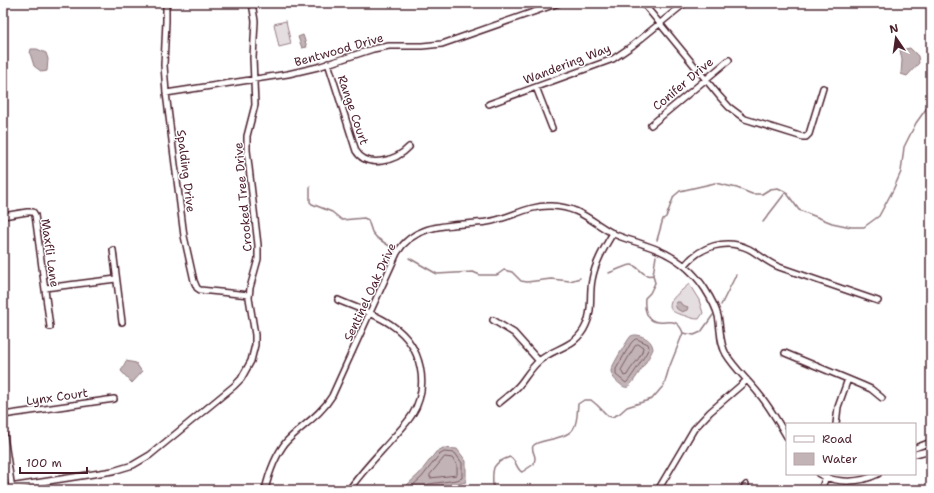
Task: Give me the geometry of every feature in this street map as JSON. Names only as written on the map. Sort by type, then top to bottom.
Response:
[{"type":"street","name":"Spalding Drive","points":[[166,3],[164,65],[166,93],[186,249],[197,288],[206,291],[249,295]]},
{"type":"street","name":"Crooked Tree Drive","points":[[3,488],[12,488],[113,471],[133,465],[150,455],[226,393],[241,379],[252,358],[255,345],[255,335],[249,295],[257,265],[258,248],[247,150],[247,136],[255,105],[253,58],[255,21],[252,3]]},
{"type":"street","points":[[643,3],[729,107],[745,118],[806,137],[809,134],[823,88]]},
{"type":"street","name":"Wandering Way","points":[[488,104],[613,59],[632,46],[685,3]]},
{"type":"street","name":"Bentwood Drive","points":[[166,93],[295,73],[373,49],[389,46],[422,46],[442,44],[555,4]]},
{"type":"street","name":"Conifer Drive","points":[[651,125],[705,78],[729,60]]},
{"type":"street","name":"Range Court","points":[[328,63],[356,150],[360,156],[369,162],[380,161],[400,155],[409,148]]},
{"type":"street","points":[[536,87],[552,128]]},
{"type":"street","name":"Sentinel Oak Drive","points":[[265,490],[273,463],[283,446],[323,409],[332,396],[400,248],[406,240],[421,231],[468,222],[491,221],[531,208],[552,206],[582,213],[613,233],[669,255],[685,265],[700,281],[709,295],[718,316],[722,345],[730,360],[767,404],[786,435]]},
{"type":"street","name":"Maxfli Lane","points":[[3,216],[27,212],[33,212],[35,215],[50,327]]},
{"type":"street","points":[[499,402],[516,389],[539,361],[546,356],[566,347],[582,333],[590,312],[591,287],[594,271],[599,257],[613,233]]},
{"type":"street","points":[[685,265],[707,248],[723,244],[734,245],[750,250],[778,268],[878,301]]},
{"type":"street","points":[[113,250],[122,322]]},
{"type":"street","points":[[45,288],[116,279]]},
{"type":"street","points":[[338,300],[395,327],[412,345],[420,363],[422,386],[418,404],[412,416],[349,490]]},
{"type":"street","points":[[493,320],[514,333],[539,361]]},
{"type":"street","points":[[785,353],[871,389],[882,398]]},
{"type":"street","points":[[836,423],[838,407],[848,379]]},
{"type":"street","points":[[658,490],[694,429],[710,412],[747,380]]},
{"type":"street","name":"Lynx Court","points":[[3,415],[114,399]]},
{"type":"street","points":[[3,429],[12,488]]},
{"type":"street","points":[[916,448],[931,442]]},
{"type":"street","points":[[916,454],[931,450]]},
{"type":"street","points":[[821,490],[826,476],[836,480],[853,481],[866,479],[876,475]]},
{"type":"street","points":[[742,490],[746,485]]},
{"type":"shaded area","points":[[286,21],[291,44],[279,47],[274,24]]},
{"type":"shaded area","points":[[689,284],[699,300],[703,313],[699,319],[674,312],[670,307],[672,300]]},
{"type":"water","points":[[303,35],[307,47],[302,48],[298,37]]},
{"type":"water","points":[[910,48],[918,56],[919,63],[907,76],[901,74],[902,60],[900,50]]},
{"type":"water","points":[[31,49],[37,49],[46,53],[48,59],[47,71],[42,72],[34,66],[30,53]]},
{"type":"water","points":[[677,302],[680,302],[682,305],[688,307],[687,310],[682,312],[677,309],[675,305]]},
{"type":"water","points":[[637,335],[648,339],[653,349],[633,381],[628,387],[625,387],[615,380],[611,371],[629,338]]},
{"type":"water","points":[[126,361],[136,363],[142,372],[132,383],[121,371]]},
{"type":"water","points":[[443,448],[457,449],[466,461],[466,482],[425,490],[406,490],[407,485],[419,474],[436,452]]},
{"type":"waterway","points":[[922,3],[931,9]]},
{"type":"waterway","points":[[657,240],[663,219],[666,217],[674,196],[680,191],[715,183],[737,188],[752,194],[762,194],[770,189],[778,188],[786,192],[799,210],[832,223],[851,227],[864,227],[879,216],[893,190],[901,172],[904,147],[916,123],[931,102]]},
{"type":"waterway","points":[[310,187],[310,202],[312,204],[332,212],[342,220],[364,218],[368,220],[372,232],[377,238],[391,247]]},
{"type":"waterway","points":[[763,222],[786,192]]},
{"type":"waterway","points":[[493,490],[493,473],[495,465],[498,462],[510,457],[522,472],[534,464],[535,458],[532,449],[533,446],[540,442],[564,436],[569,433],[576,423],[578,404],[584,400],[591,400],[608,416],[612,417],[619,414],[627,407],[652,399],[664,385],[683,333],[676,323],[651,320],[647,314],[645,298],[650,293],[655,283],[653,275],[656,256]]},
{"type":"waterway","points":[[409,258],[437,274],[473,272],[480,275],[497,275],[504,270],[512,272],[521,281],[527,282],[551,279],[570,281],[580,278]]},
{"type":"waterway","points":[[609,273],[631,265],[646,275],[653,275]]},
{"type":"waterway","points":[[721,305],[736,275]]},
{"type":"waterway","points":[[683,333],[694,335],[701,332],[713,315]]}]
